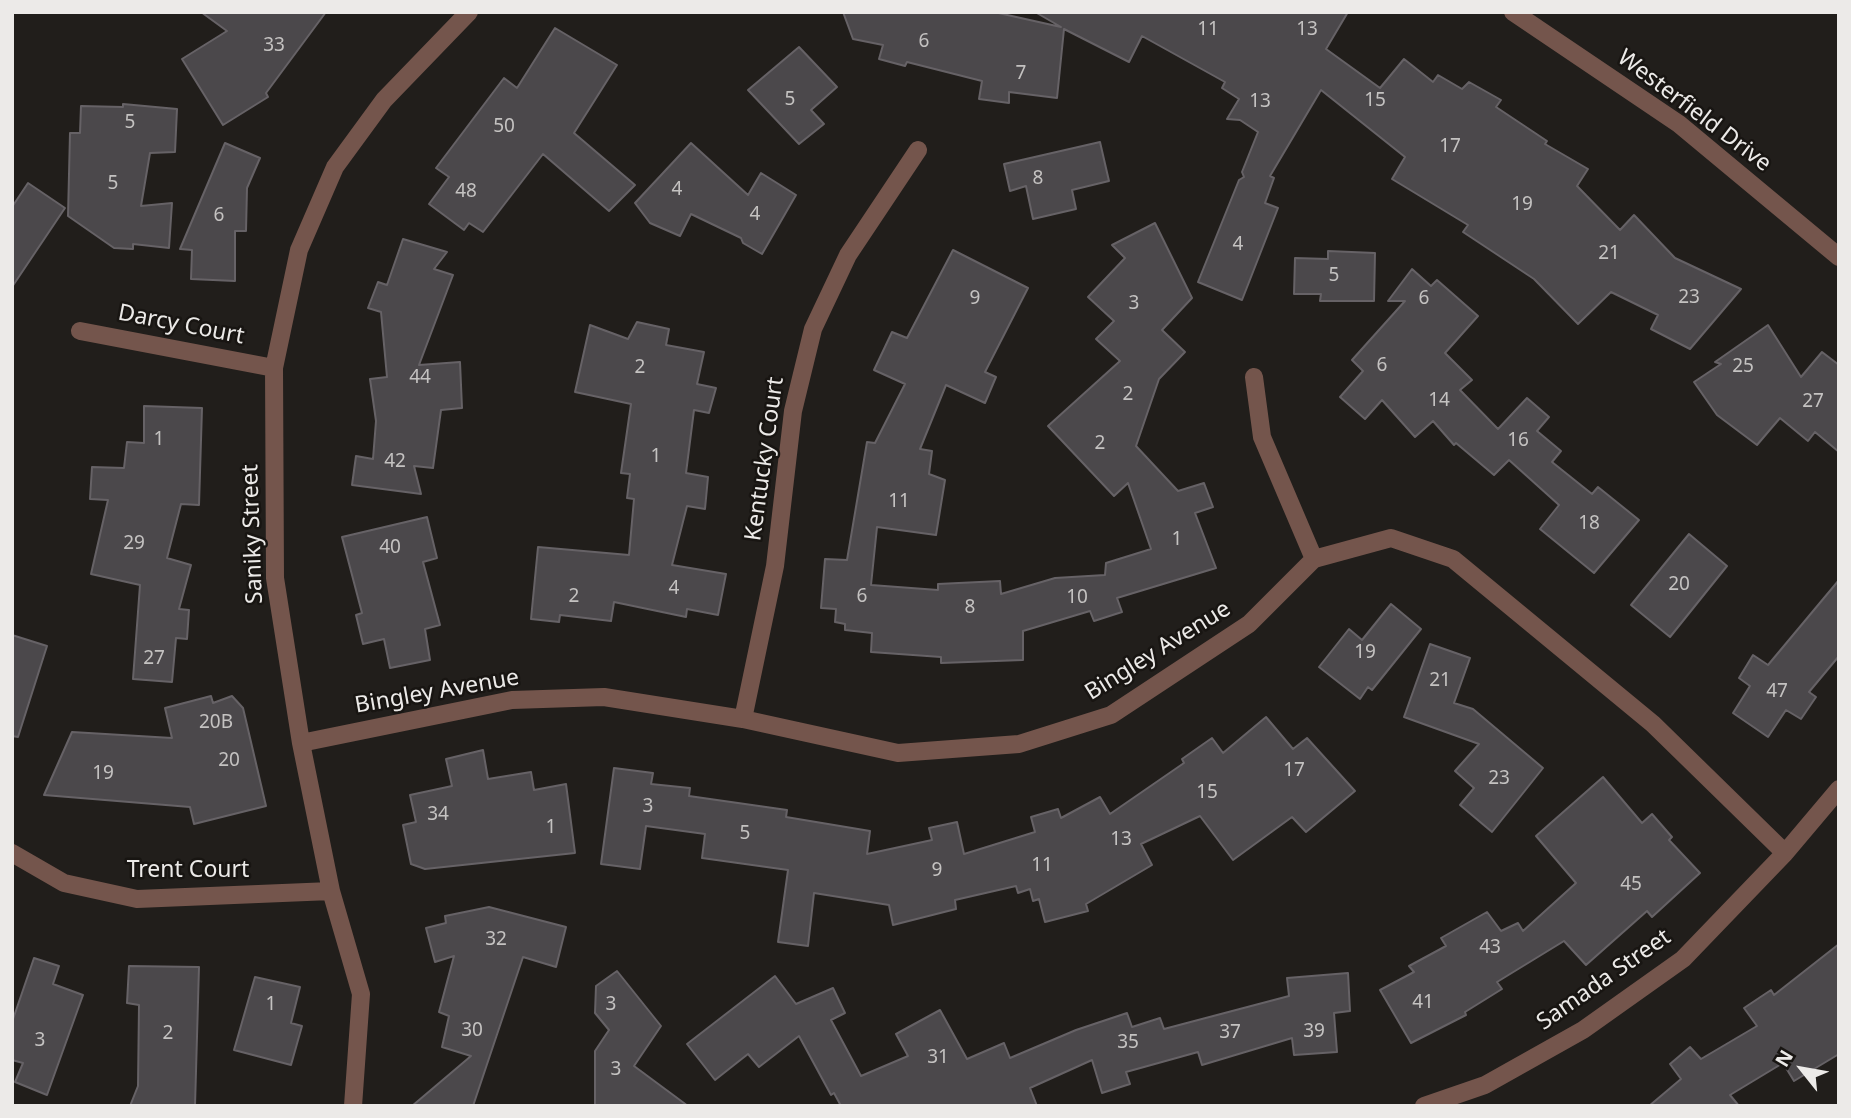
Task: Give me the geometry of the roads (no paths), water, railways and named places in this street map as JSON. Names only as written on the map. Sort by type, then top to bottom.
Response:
[{"type":"street","name":"Saniky Street","points":[[353,1106],[361,994],[331,891],[301,743],[275,578],[274,368],[299,250],[335,167],[384,100],[469,12]]},
{"type":"street","name":"Westerfield Drive","points":[[1513,12],[1679,124],[1839,257]]},
{"type":"street","name":"Kentucky Court","points":[[743,719],[775,566],[793,411],[813,330],[848,255],[918,150]]},
{"type":"street","name":"Darcy Court","points":[[80,331],[274,368]]},
{"type":"street","points":[[1254,377],[1262,437],[1314,559]]},
{"type":"street","name":"Bingley Avenue","points":[[301,743],[512,700],[604,697],[743,719],[898,753],[1019,744],[1111,715],[1249,624],[1314,559],[1391,538],[1453,558],[1653,724],[1785,853]]},
{"type":"street","name":"Samada Street","points":[[1424,1106],[1485,1085],[1583,1030],[1683,958],[1785,853],[1839,789]]},
{"type":"street","name":"Trent Court","points":[[12,853],[64,883],[137,899],[331,891]]}]
